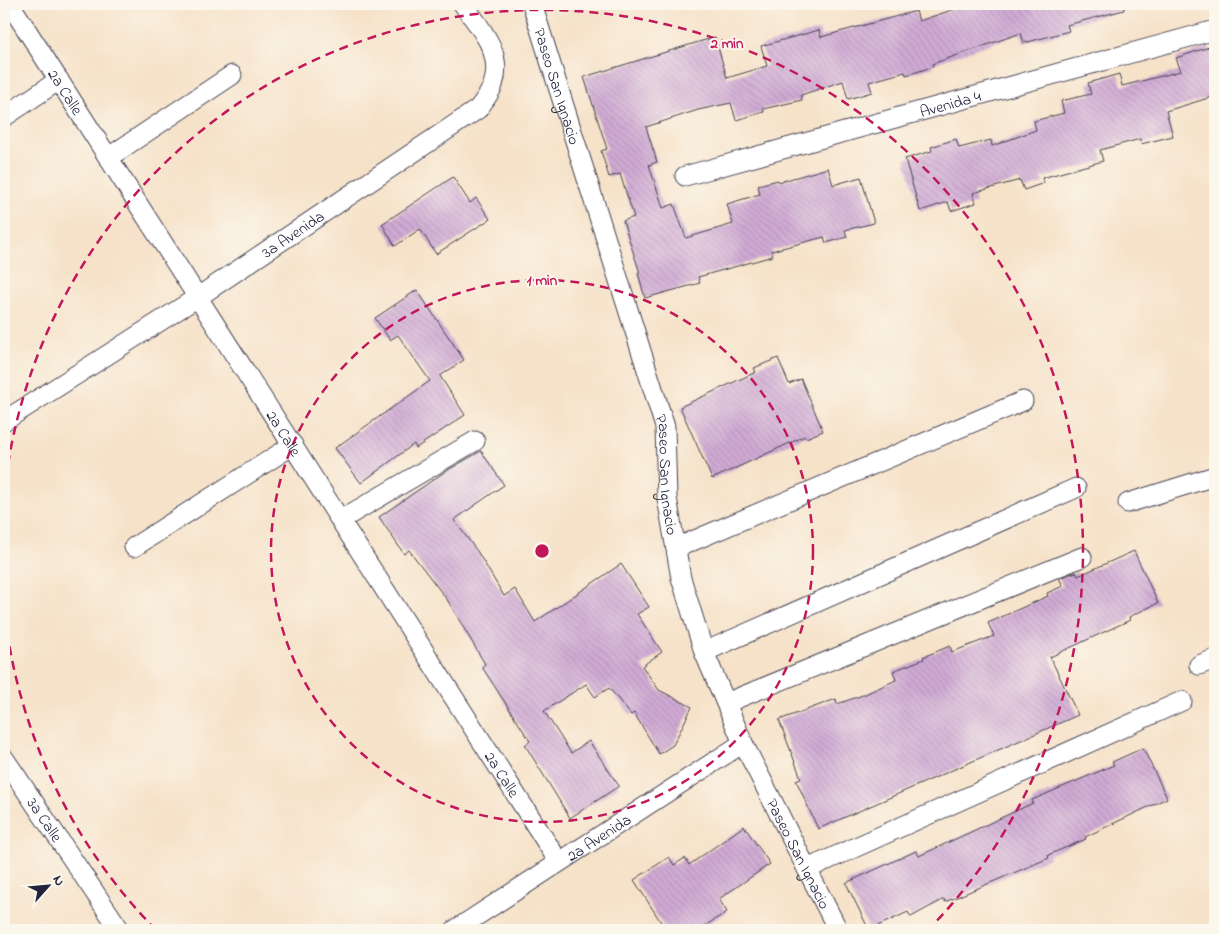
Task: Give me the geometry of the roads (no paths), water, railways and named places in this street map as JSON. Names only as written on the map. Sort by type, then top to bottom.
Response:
[{"type":"street","name":"2a Calle","points":[[10,4],[342,519],[559,862]]},
{"type":"street","name":"3a Avenida","points":[[4,421],[198,297],[478,109],[493,85],[497,60],[489,42],[463,4]]},
{"type":"street","name":"Paseo San Ignacio","points":[[532,4],[665,427],[667,498],[681,578],[704,652],[744,743],[838,930]]},
{"type":"street","name":"Avenida 4","points":[[685,176],[1215,30]]},
{"type":"street","points":[[109,157],[232,75]]},
{"type":"street","points":[[4,117],[59,80]]},
{"type":"street","points":[[676,548],[1023,401]]},
{"type":"street","points":[[342,519],[474,441]]},
{"type":"street","points":[[134,547],[293,445]]},
{"type":"street","points":[[1128,503],[1215,476]]},
{"type":"street","points":[[704,652],[1076,488]]},
{"type":"street","points":[[726,703],[1082,557]]},
{"type":"street","points":[[806,869],[1182,701]]},
{"type":"street","name":"2a Avenida","points":[[455,930],[744,743]]},
{"type":"street","name":"3a Calle","points":[[4,758],[120,930]]}]
